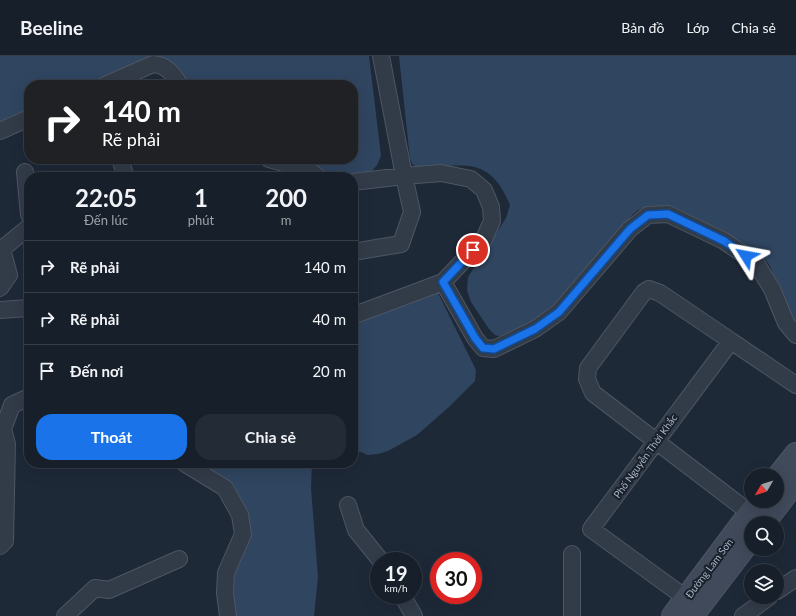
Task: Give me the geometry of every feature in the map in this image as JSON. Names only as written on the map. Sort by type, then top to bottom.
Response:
[{"type":"main road","points":[[784,469],[796,454]]},
{"type":"main road","name":"Đường Lam Sơn","points":[[692,607],[757,512],[796,481]]},
{"type":"main road","name":"Đường Lam Sơn","points":[[673,616],[692,607],[744,547]]},
{"type":"street","points":[[358,251],[401,244],[412,212],[381,56]]},
{"type":"street","points":[[116,80],[153,64],[161,64],[170,70],[177,80]]},
{"type":"street","points":[[0,131],[24,120]]},
{"type":"street","points":[[287,164],[312,172]]},
{"type":"street","points":[[358,181],[404,176],[441,174],[471,179],[484,190],[491,206],[492,221],[484,239],[443,282],[358,313]]},
{"type":"street","points":[[443,282],[475,338],[483,348],[494,349],[535,329],[559,312],[630,229],[648,215],[668,214],[724,241],[756,263],[772,288],[786,323],[796,335]]},
{"type":"street","points":[[0,288],[9,275],[2,249],[24,232]]},
{"type":"street","points":[[757,512],[656,441],[593,393],[587,378],[588,368],[644,292],[649,289],[660,294],[796,385]]},
{"type":"street","points":[[0,310],[24,308]]},
{"type":"street","name":"Phố Nguyễn Thời Khắc","points":[[692,607],[592,529],[731,341]]},
{"type":"street","points":[[0,546],[5,541],[7,444],[1,429],[12,405],[24,399]]},
{"type":"street","points":[[192,468],[225,488],[240,515],[243,534],[226,573],[225,594],[228,616]]},
{"type":"street","points":[[348,506],[356,530],[374,552]]},
{"type":"street","points":[[572,554],[572,616]]},
{"type":"street","points":[[65,616],[95,588],[109,590],[179,559]]},
{"type":"street","points":[[784,587],[796,578]]},
{"type":"street","points":[[407,604],[414,616]]},
{"type":"street","points":[[743,616],[759,604]]},
{"type":"water","points":[[0,56],[369,56],[381,156],[377,165],[370,173],[358,176],[358,172],[325,172],[319,168],[303,164],[358,164],[358,80],[184,80],[178,70],[170,62],[161,59],[154,59],[106,80],[24,80],[24,116],[0,127]]},
{"type":"water","points":[[399,56],[796,56],[796,329],[791,321],[770,266],[765,259],[672,210],[651,206],[642,208],[632,215],[577,285],[552,309],[530,325],[503,337],[495,335],[489,329],[471,302],[467,290],[468,277],[506,218],[510,205],[502,189],[493,178],[484,171],[474,167],[463,166],[420,168],[413,165],[410,159]]},
{"type":"water","points":[[436,292],[439,295],[476,370],[475,381],[449,407],[417,435],[388,451],[378,454],[368,455],[358,451],[358,318]]},
{"type":"water","points":[[204,468],[312,468],[311,488],[318,577],[314,616],[233,616],[231,596],[232,581],[235,567],[247,542],[249,527],[244,505],[240,498],[228,483]]},
{"type":"route","points":[[473,250],[443,282],[475,338],[483,348],[494,349],[535,329],[559,312],[630,229],[648,215],[668,214],[724,241],[746,256]]}]
